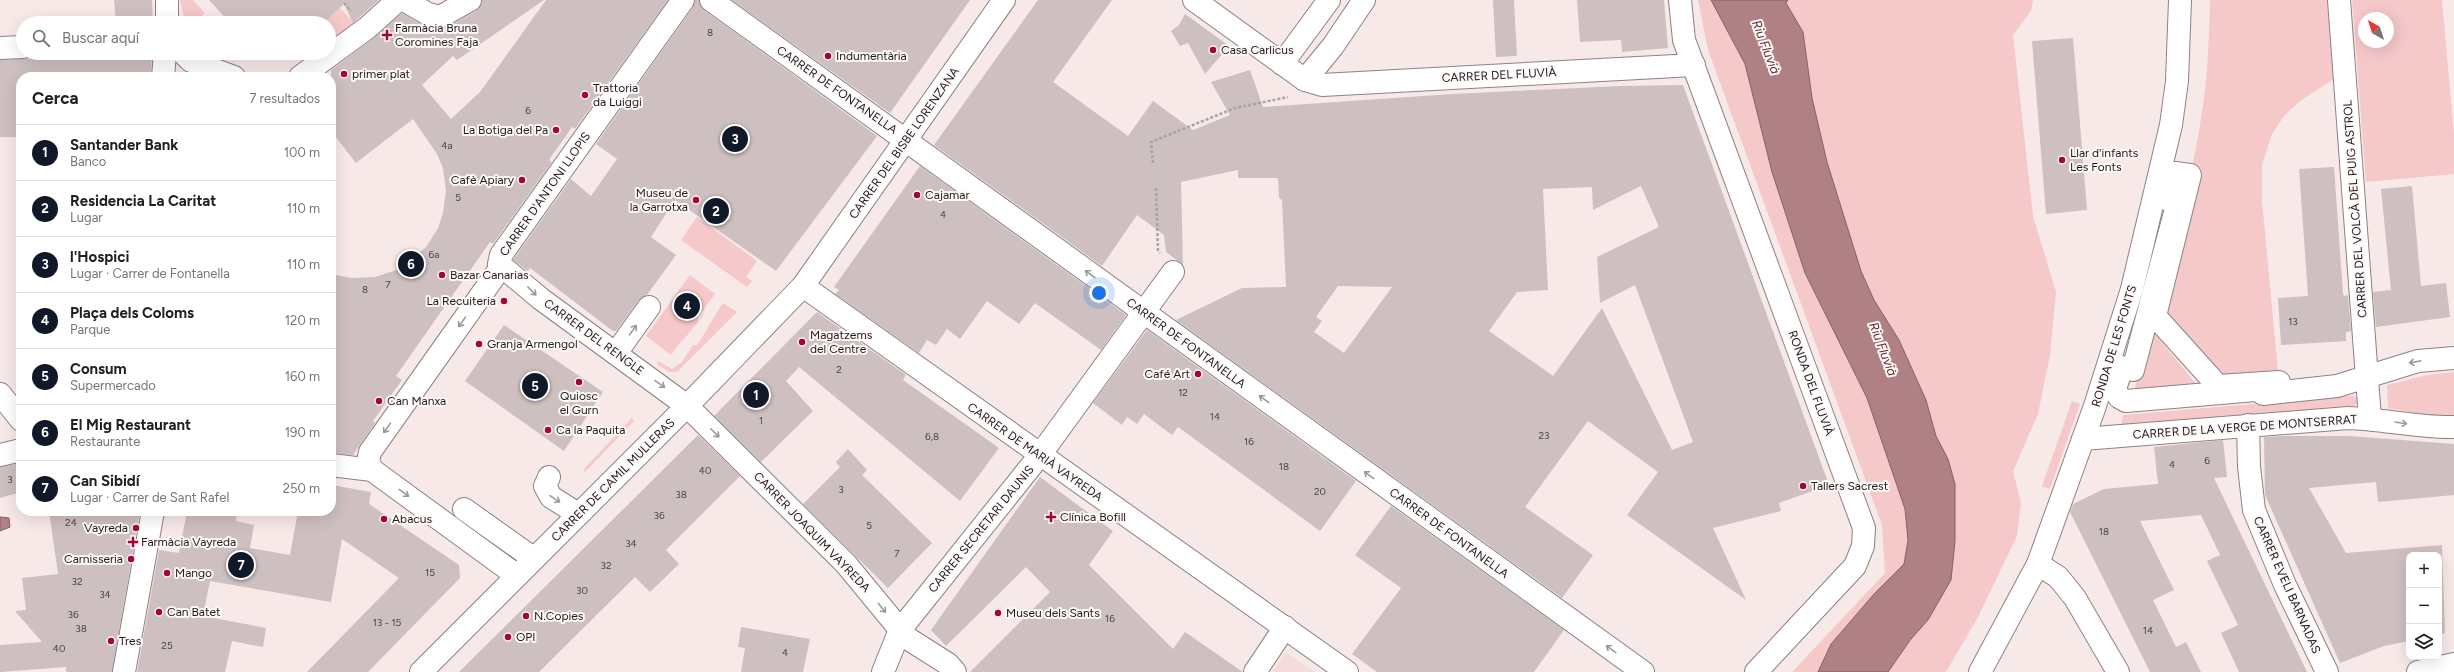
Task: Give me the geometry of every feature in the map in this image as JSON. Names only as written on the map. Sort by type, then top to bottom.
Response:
[{"type":"street","points":[[167,0],[167,16]]},
{"type":"street","points":[[336,51],[367,28],[398,0]]},
{"type":"street","points":[[404,0],[428,14],[440,17],[470,0]]},
{"type":"street","name":"CARRER D'ANTONI LLOPIS","points":[[372,470],[368,461],[370,452],[501,267],[498,260],[501,255],[683,0]]},
{"type":"street","name":"CARRER DE FONTANELLA","points":[[711,0],[1643,672]]},
{"type":"street","name":"CARRER DEL BISBE LORENZANA","points":[[803,286],[1004,0]]},
{"type":"street","points":[[1194,0],[1305,80],[1333,46],[1364,0]]},
{"type":"street","points":[[1282,64],[1329,0]]},
{"type":"street","name":"RONDA DEL FLUVIÀ","points":[[1680,0],[1684,40],[1864,528],[1863,546],[1854,566],[1756,672]]},
{"type":"street","name":"RONDA DE LES FONTS","points":[[1980,672],[2038,564],[2095,406],[2132,289],[2171,125],[2177,81],[2180,0]]},
{"type":"street","name":"CARRER DEL VOLCÀ DEL PUIG ASTROL","points":[[2339,0],[2370,419]]},
{"type":"street","points":[[0,48],[16,47]]},
{"type":"street","points":[[163,72],[164,60]]},
{"type":"street","points":[[190,60],[221,72]]},
{"type":"street","points":[[307,72],[323,60]]},
{"type":"street","name":"CARRER DEL FLUVIÀ","points":[[1305,80],[1322,85],[1694,65]]},
{"type":"street","points":[[2175,173],[2190,175],[2155,316],[2218,386],[2279,382],[2279,388],[2126,401],[2119,397],[2115,388],[2116,384],[2122,367],[2133,370],[2177,205],[2170,201],[2175,173]]},
{"type":"street","name":"CARRER DEL RENGLE","points":[[501,267],[530,288],[541,299],[688,406]]},
{"type":"street","name":"CARRER SECRETARI DAUNIS","points":[[883,672],[900,630],[1040,455],[1173,272]]},
{"type":"street","name":"CARRER DE CAMIL MULLERAS","points":[[421,672],[533,558],[688,406],[803,286]]},
{"type":"street","name":"CARRER DE MARIÀ VAYREDA","points":[[803,286],[1040,455],[1286,627],[1347,672]]},
{"type":"street","points":[[616,353],[649,307]]},
{"type":"street","points":[[2095,406],[2312,390],[2337,386],[2418,361],[2454,358]]},
{"type":"street","points":[[0,394],[16,414]]},
{"type":"street","name":"CARRER JOAQUIM VAYREDA","points":[[688,406],[846,564],[900,630],[915,645],[948,664],[955,672]]},
{"type":"street","name":"CARRER DE LA VERGE DE MONTSERRAT","points":[[2083,439],[2348,418],[2370,419],[2420,426],[2454,426]]},
{"type":"street","name":"CARRER EVELI BARNADAS","points":[[2248,425],[2249,467],[2254,510],[2286,585],[2327,672]]},
{"type":"street","points":[[0,455],[16,451]]},
{"type":"street","points":[[336,466],[372,470],[516,575]]},
{"type":"street","points":[[549,477],[545,486],[548,494],[578,514]]},
{"type":"street","points":[[464,509],[533,558]]},
{"type":"street","points":[[124,672],[152,516]]},
{"type":"street","points":[[2038,564],[2058,577],[2075,598],[2118,672]]},
{"type":"street","points":[[1255,672],[1286,627]]},
{"type":"street","points":[[2418,672],[2454,664]]},
{"type":"path","points":[[344,3],[351,10]]},
{"type":"path","points":[[1153,163],[1151,142],[1235,108],[1289,97]]},
{"type":"path","points":[[1156,188],[1158,250],[1173,272]]},
{"type":"shaded area","points":[[180,0],[193,0],[205,13],[202,16],[183,16]]},
{"type":"shaded area","points":[[1698,0],[1711,0],[1745,64],[1772,172],[1805,274],[1867,398],[1905,509],[1908,540],[1904,564],[1874,594],[1831,644],[1818,672],[1792,672],[1885,573],[1882,525],[1708,50]]},
{"type":"shaded area","points":[[1788,0],[2033,0],[2031,11],[2013,35],[2033,216],[2056,292],[2050,355],[2038,414],[2013,471],[2021,503],[2017,536],[1978,617],[1946,672],[1888,672],[1911,639],[1928,620],[1951,580],[1955,541],[1955,484],[1948,459],[1936,436],[1926,400],[1899,340],[1874,300],[1861,271],[1827,162],[1812,98],[1803,32],[1786,3]]},
{"type":"shaded area","points":[[2210,0],[2327,0],[2334,79],[2300,101],[2284,116],[2272,134],[2262,165],[2262,201],[2279,382],[2218,386],[2155,316],[2181,214],[2198,138],[2207,70]]},
{"type":"shaded area","points":[[2352,0],[2442,0],[2454,133],[2454,174],[2366,182]]},
{"type":"shaded area","points":[[340,8],[355,24],[354,27],[336,37],[336,16],[331,16]]},
{"type":"shaded area","points":[[697,217],[757,261],[746,277],[752,281],[747,287],[681,240]]},
{"type":"shaded area","points":[[690,275],[715,294],[698,317],[699,321],[671,355],[646,336]]},
{"type":"shaded area","points":[[723,303],[737,312],[677,372],[669,372],[657,364],[658,361],[672,369],[681,363],[693,345],[697,345]]},
{"type":"shaded area","points":[[2151,329],[2201,390],[2133,395]]},
{"type":"shaded area","points":[[2454,372],[2454,415],[2426,415],[2388,408],[2387,385],[2427,375]]},
{"type":"shaded area","points":[[2353,396],[2359,399],[2358,404],[2352,407],[2121,426],[2123,415]]},
{"type":"shaded area","points":[[2072,401],[2080,404],[2050,489],[2042,486]]},
{"type":"shaded area","points":[[632,418],[634,421],[585,472],[583,470]]},
{"type":"shaded area","points":[[1286,652],[1315,672],[1272,672]]},
{"type":"water","name":"Riu Fluvià","points":[[1711,0],[1788,0],[1786,3],[1803,32],[1812,98],[1827,162],[1861,271],[1874,300],[1899,340],[1926,400],[1936,436],[1948,459],[1955,484],[1955,541],[1951,580],[1928,620],[1911,639],[1888,672],[1818,672],[1831,644],[1874,594],[1904,564],[1908,540],[1905,509],[1867,398],[1805,273],[1772,172],[1745,64]]},
{"type":"water","points":[[0,517],[9,518],[10,527],[0,531]]},
{"type":"building","points":[[114,0],[152,0],[153,16],[115,16]]},
{"type":"building","points":[[209,0],[379,0],[353,23],[344,4],[331,16],[224,16]]},
{"type":"building","points":[[482,0],[544,0],[457,60],[453,56],[422,85],[451,119],[480,92],[546,0],[668,0],[575,129],[572,127],[549,160],[552,162],[493,244],[490,242],[396,376],[402,380],[373,421],[375,423],[353,455],[336,453],[336,275],[352,278],[375,277],[396,270],[409,262],[426,247],[438,228],[443,213],[446,191],[443,168],[437,154],[413,119],[356,163],[336,137],[336,72],[331,72],[331,70],[374,38],[402,13],[425,26],[437,29],[446,28],[476,11]]},
{"type":"building","points":[[695,0],[699,0],[704,10],[877,136],[776,271],[675,200],[651,237],[676,255],[647,295],[639,300],[616,331],[613,331],[530,268],[528,271],[513,260],[571,179],[591,196],[617,159],[596,144],[693,7]]},
{"type":"building","points":[[732,0],[970,0],[890,113]]},
{"type":"building","points":[[1038,0],[1112,0],[1053,82],[1128,136],[1153,101],[1193,130],[1230,115],[1211,82],[1250,70],[1263,107],[1452,94],[1621,86],[1683,85],[1829,485],[1779,503],[1781,511],[1713,528],[1746,600],[1627,515],[1658,472],[1588,421],[1525,507],[1593,555],[1562,598],[1176,320],[1242,288],[1286,287],[1282,200],[1279,198],[1278,178],[1238,178],[1238,170],[1181,182],[1183,265],[1166,252],[1164,235],[1137,215],[1102,266],[934,145]],"holes":[[[1641,186],[1659,227],[1597,257],[1600,303],[1635,285],[1693,442],[1672,450],[1602,308],[1553,376],[1489,331],[1517,292],[1548,290],[1543,189],[1592,187],[1593,210]],[[1338,286],[1392,287],[1344,353],[1314,332],[1322,321],[1316,317]]]},
{"type":"building","points":[[1493,0],[1514,0],[1517,56],[1496,57]]},
{"type":"building","points":[[1577,0],[1664,0],[1668,48],[1622,52],[1621,40],[1580,42]]},
{"type":"building","points":[[1185,14],[1229,46],[1205,74],[1188,43],[1180,46],[1171,31],[1179,25]]},
{"type":"building","name":"Llar d'infants Les Fonts","points":[[2073,38],[2087,210],[2046,214],[2032,41]]},
{"type":"building","points":[[0,60],[152,60],[151,72],[16,72],[16,137],[0,137]]},
{"type":"building","points":[[920,166],[1126,315],[1101,350],[1035,303],[1019,324],[987,301],[960,339],[947,329],[936,345],[927,340],[919,353],[835,294],[839,290],[834,287]]},
{"type":"building","points":[[2334,167],[2343,293],[2344,296],[2348,295],[2351,331],[2346,332],[2346,341],[2281,345],[2278,298],[2308,296],[2299,169]]},
{"type":"building","points":[[2412,186],[2421,286],[2446,283],[2450,317],[2376,327],[2373,292],[2391,290],[2381,189]]},
{"type":"building","points":[[817,312],[906,375],[903,380],[999,448],[960,501],[799,367],[786,381],[813,411],[761,462],[714,416]]},
{"type":"building","points":[[504,325],[603,392],[564,451],[465,381]]},
{"type":"building","points":[[1147,330],[1356,481],[1320,531],[1178,427],[1172,435],[1144,414],[1137,424],[1127,417],[1122,425],[1093,403]]},
{"type":"building","points":[[698,435],[740,476],[666,550],[679,564],[650,592],[635,577],[539,672],[459,672]]},
{"type":"building","points":[[2349,436],[2454,444],[2454,495],[2378,502],[2376,482],[2309,488],[2346,553],[2442,545],[2445,633],[2442,634],[2442,552],[2406,552],[2406,642],[2384,646],[2340,663],[2265,495],[2264,437]]},
{"type":"building","points":[[2223,440],[2227,477],[2214,478],[2307,672],[2239,672],[2221,633],[2238,625],[2207,561],[2220,555],[2201,515],[2140,521],[2174,590],[2153,600],[2176,647],[2186,642],[2201,672],[2150,672],[2070,512],[2073,504],[2104,489],[2158,484],[2154,447]]},
{"type":"building","points":[[848,449],[867,470],[862,475],[932,543],[888,588],[803,504],[840,467],[836,462]]},
{"type":"building","points":[[16,464],[16,493],[0,498],[0,467]]},
{"type":"building","points":[[1040,477],[1113,531],[1089,565],[1173,649],[1185,632],[1243,672],[970,672],[1050,592],[1026,567],[946,646],[931,630]]},
{"type":"building","points":[[336,486],[371,492],[369,504],[459,565],[460,578],[368,672],[307,672],[399,578],[342,539],[331,602],[210,581],[203,616],[266,628],[263,647],[232,641],[225,672],[137,672],[159,550],[179,553],[186,516],[236,516],[236,521],[254,525],[250,548],[290,555],[297,516],[336,516]]},
{"type":"building","points":[[1391,506],[1564,630],[1534,672],[1377,672],[1352,654],[1401,588],[1355,555]]},
{"type":"building","points":[[50,516],[139,516],[112,672],[66,672],[66,667],[0,672],[0,645],[42,642],[15,611],[26,610],[22,578],[58,574]]},
{"type":"building","points":[[741,627],[810,639],[803,672],[741,672],[745,648],[738,647]]},
{"type":"place","name":"Farmàcia Bruna Coromines Faja","points":[[387,35]]},
{"type":"place","name":"Casa Carlicus","points":[[1213,50]]},
{"type":"place","name":"Indumentària","points":[[828,56]]},
{"type":"place","name":"primer plat","points":[[344,74]]},
{"type":"place","name":"Trattoria da Luiggi","points":[[585,95]]},
{"type":"place","name":"La Botiga del Pa","points":[[556,130]]},
{"type":"place","name":"l'Hospici","points":[[735,139]]},
{"type":"place","name":"Llar d'infants Les Fonts","points":[[2062,160]]},
{"type":"place","name":"Cafè Apiary","points":[[522,180]]},
{"type":"place","name":"Cajamar","points":[[917,195]]},
{"type":"place","name":"Museu de la Garrotxa","points":[[696,200]]},
{"type":"place","name":"Residencia La Caritat","points":[[716,211]]},
{"type":"place","name":"El Mig Restaurant","points":[[411,264]]},
{"type":"place","name":"Bazar Canarias","points":[[442,275]]},
{"type":"place","name":"La Recuiteria","points":[[504,301]]},
{"type":"place","name":"Plaça dels Coloms","points":[[687,306]]},
{"type":"place","name":"Magatzems del Centre","points":[[802,342]]},
{"type":"place","name":"Granja Armengol","points":[[479,344]]},
{"type":"place","name":"Café Art","points":[[1198,374]]},
{"type":"place","name":"Quiosc el Gurn","points":[[579,382]]},
{"type":"place","name":"Consum","points":[[535,386]]},
{"type":"place","name":"Santander Bank","points":[[756,395]]},
{"type":"place","name":"Can Manxa","points":[[379,401]]},
{"type":"place","name":"Ca la Paquita","points":[[548,430]]},
{"type":"place","name":"Tallers Sacrest","points":[[1803,486]]},
{"type":"place","name":"Clínica Bofill","points":[[1051,517]]},
{"type":"place","name":"Abacus","points":[[384,519]]},
{"type":"place","name":"Vayreda","points":[[136,528]]},
{"type":"place","name":"Farmàcia Vayreda","points":[[133,542]]},
{"type":"place","name":"Carnisseria","points":[[131,559]]},
{"type":"place","name":"Can Sibidí","points":[[241,565]]},
{"type":"place","name":"Mango","points":[[167,573]]},
{"type":"place","name":"Can Batet","points":[[159,612]]},
{"type":"place","name":"Museu dels Sants","points":[[998,613]]},
{"type":"place","name":"N.Copies","points":[[526,616]]},
{"type":"place","name":"OPI","points":[[508,637]]},
{"type":"place","name":"Tres","points":[[111,641]]}]
